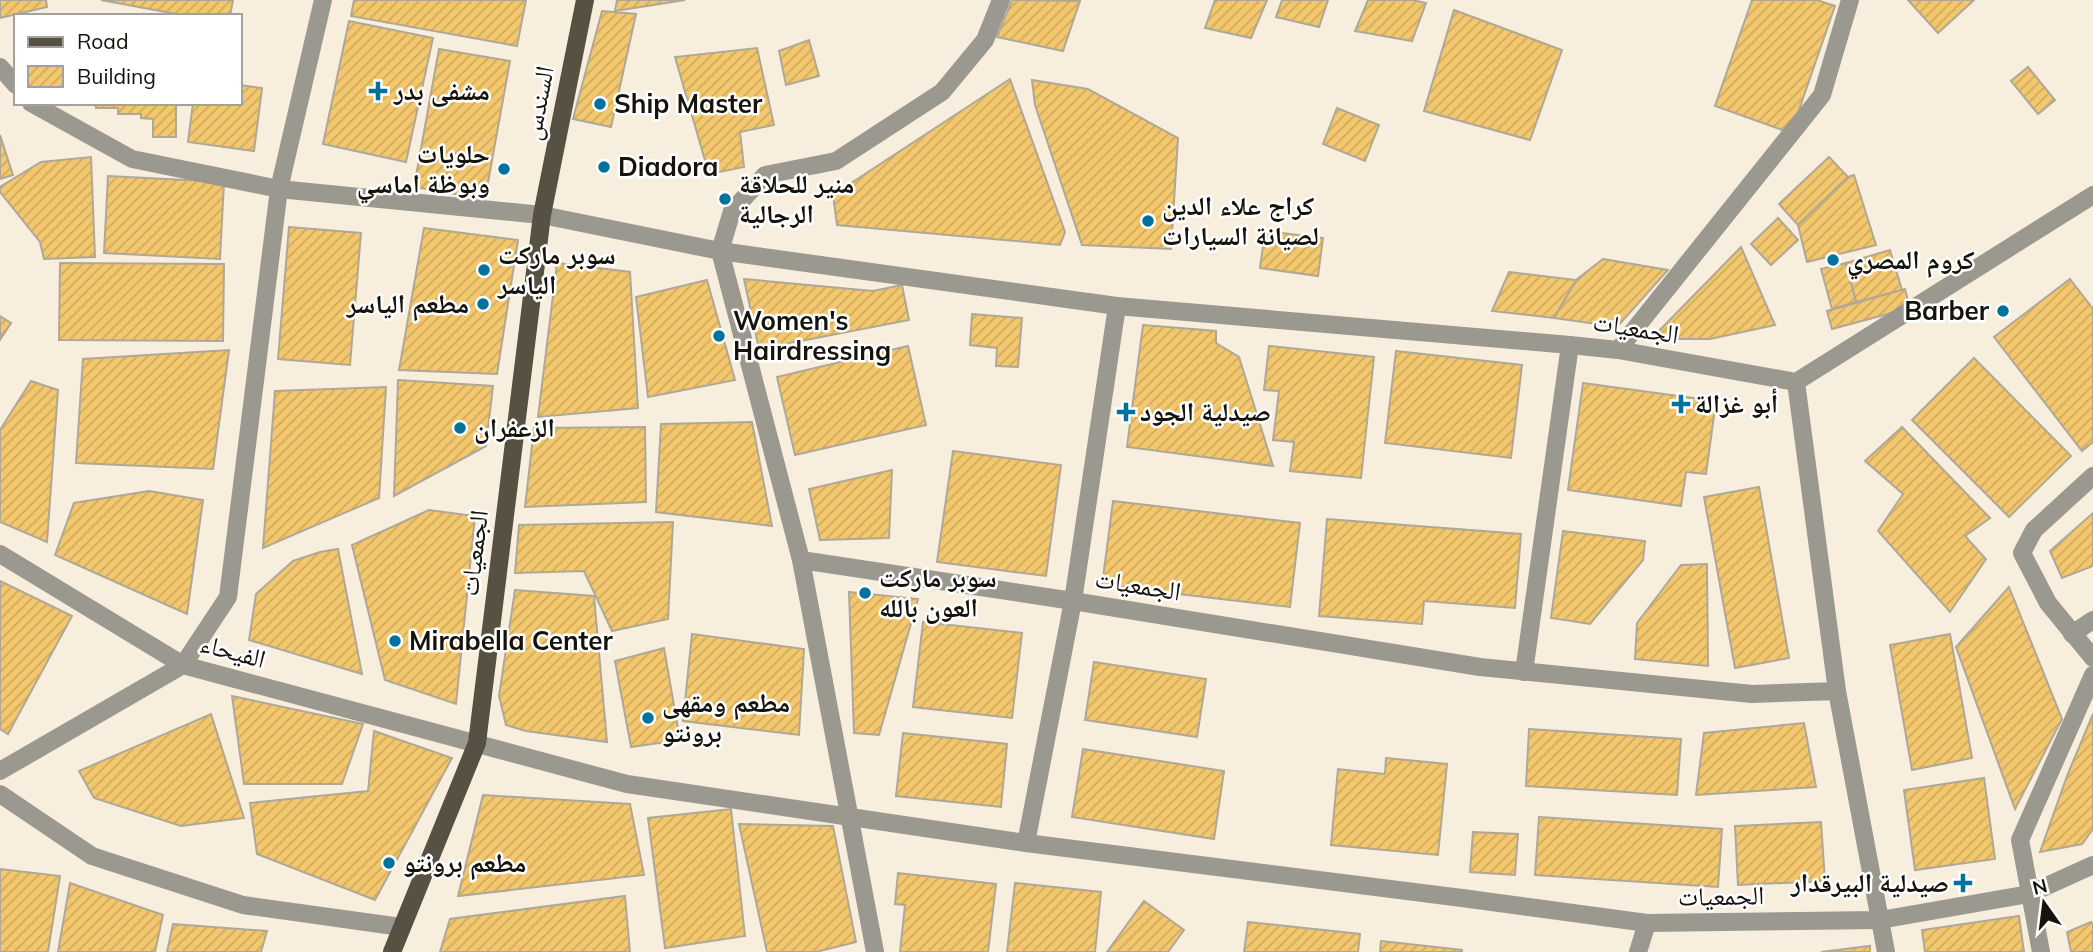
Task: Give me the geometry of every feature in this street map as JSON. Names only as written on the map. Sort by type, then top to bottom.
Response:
[{"type":"main road","name":"السندس","points":[[542,215],[584,0]]},
{"type":"main road","name":"الجمعيات","points":[[477,743],[542,215]]},
{"type":"main road","points":[[392,952],[477,743]]},
{"type":"street","points":[[0,771],[183,665],[228,597],[279,189],[323,0]]},
{"type":"street","points":[[875,952],[801,560],[720,251],[732,211],[765,175],[836,161],[942,92],[985,40],[1001,0]]},
{"type":"street","points":[[1618,350],[1822,95],[1850,0]]},
{"type":"street","points":[[0,67],[14,83]]},
{"type":"street","points":[[35,105],[132,159],[279,189],[542,215]]},
{"type":"street","points":[[1886,952],[1837,691],[1796,382],[2093,195]]},
{"type":"street","name":"الجمعيات","points":[[542,215],[720,251],[1116,306],[1618,350],[1796,382]]},
{"type":"street","name":"الجمعيات","points":[[1073,601],[1116,306]]},
{"type":"street","points":[[1524,672],[1570,345]]},
{"type":"street","points":[[2093,476],[2034,530],[2022,553],[2048,603],[2093,658]]},
{"type":"street","name":"الفيحاء","points":[[0,554],[183,665],[477,743]]},
{"type":"street","name":"الجمعيات","points":[[801,560],[1524,672],[1752,694],[1837,691]]},
{"type":"street","points":[[1026,843],[1073,601]]},
{"type":"street","points":[[2072,634],[2093,620]]},
{"type":"street","points":[[2041,952],[2020,840],[2093,675]]},
{"type":"street","name":"الجمعيات","points":[[477,743],[627,784],[1026,843],[1647,923],[1880,920],[2029,894],[2093,865]]},
{"type":"street","points":[[0,794],[92,856],[243,905],[401,927]]},
{"type":"street","name":"الجمعيات","points":[[1638,952],[1647,923]]},
{"type":"building","points":[[0,0],[46,0],[47,7],[0,18]]},
{"type":"building","points":[[101,0],[233,0],[230,14],[176,14]]},
{"type":"building","points":[[354,0],[526,0],[517,46],[351,16]]},
{"type":"building","points":[[617,0],[685,0],[615,11]]},
{"type":"building","points":[[1012,0],[1080,1],[1063,51],[997,37]]},
{"type":"building","points":[[1215,0],[1267,0],[1251,38],[1205,28]]},
{"type":"building","points":[[1282,0],[1328,0],[1319,27],[1276,17]]},
{"type":"building","points":[[1368,0],[1412,0],[1426,3],[1412,41],[1355,31]]},
{"type":"building","points":[[1752,0],[1817,0],[1835,6],[1791,133],[1715,106]]},
{"type":"building","points":[[1908,0],[1974,0],[1938,33]]},
{"type":"building","points":[[1454,10],[1562,50],[1530,140],[1424,111]]},
{"type":"building","points":[[602,11],[636,14],[611,127],[573,119]]},
{"type":"building","name":"مشفى بدر","points":[[349,21],[433,38],[406,162],[323,144]]},
{"type":"building","points":[[809,40],[819,76],[786,85],[779,51]]},
{"type":"building","points":[[757,48],[774,125],[740,132],[744,167],[709,174],[675,57]]},
{"type":"building","points":[[439,49],[510,61],[485,199],[414,187]]},
{"type":"building","points":[[2028,67],[2055,100],[2038,114],[2011,81]]},
{"type":"building","points":[[1010,79],[1065,232],[1060,245],[837,225],[833,195]]},
{"type":"building","points":[[1032,80],[1088,89],[1178,138],[1171,249],[1082,245],[1035,105]]},
{"type":"building","points":[[242,85],[262,88],[254,151],[188,142],[193,105],[242,105]]},
{"type":"building","points":[[95,105],[176,105],[176,137],[153,137],[153,119],[141,118],[141,114],[118,114],[118,108],[96,108]]},
{"type":"building","points":[[1337,108],[1379,125],[1365,161],[1323,144]]},
{"type":"building","points":[[0,135],[13,175],[0,179]]},
{"type":"building","points":[[91,157],[95,257],[44,259],[40,242],[0,192],[0,187],[41,162]]},
{"type":"building","points":[[1829,157],[1848,177],[1798,225],[1779,204]]},
{"type":"building","points":[[1854,175],[1876,245],[1807,262],[1798,225],[1848,177]]},
{"type":"building","points":[[108,176],[224,182],[220,259],[104,253]]},
{"type":"building","points":[[1778,218],[1798,240],[1771,265],[1751,244]]},
{"type":"building","points":[[289,227],[361,233],[350,365],[278,359]]},
{"type":"building","points":[[424,228],[518,240],[497,374],[399,370]]},
{"type":"building","points":[[1265,231],[1323,238],[1318,276],[1260,268]]},
{"type":"building","points":[[1741,247],[1775,325],[1710,339],[1651,339]]},
{"type":"building","points":[[1890,250],[1902,290],[1856,302],[1846,263]]},
{"type":"building","points":[[1603,259],[1668,270],[1617,327],[1554,318],[1576,280]]},
{"type":"building","points":[[60,263],[224,264],[223,341],[59,340]]},
{"type":"building","points":[[557,263],[630,272],[638,408],[538,417]]},
{"type":"building","points":[[1846,263],[1856,302],[1832,309],[1821,269]]},
{"type":"building","points":[[1509,272],[1576,280],[1554,318],[1492,311]]},
{"type":"building","points":[[744,279],[873,291],[902,285],[909,320],[759,349]]},
{"type":"building","points":[[2070,279],[2093,309],[2093,442],[2082,451],[1994,337]]},
{"type":"building","points":[[707,280],[735,380],[648,397],[636,297]]},
{"type":"building","points":[[1905,289],[1910,308],[1832,329],[1827,311]]},
{"type":"building","points":[[972,314],[1022,318],[1018,367],[996,366],[997,348],[970,345]]},
{"type":"building","points":[[0,316],[11,323],[0,340]]},
{"type":"building","points":[[1143,325],[1216,331],[1216,343],[1239,357],[1273,466],[1127,447]]},
{"type":"building","points":[[908,346],[926,425],[795,455],[777,377]]},
{"type":"building","points":[[1269,346],[1374,357],[1361,478],[1290,471],[1294,442],[1273,440],[1279,391],[1264,390]]},
{"type":"building","points":[[229,350],[213,469],[76,463],[83,359]]},
{"type":"building","points":[[1396,351],[1522,365],[1511,458],[1385,443]]},
{"type":"building","points":[[1974,358],[2071,456],[2009,517],[1912,420]]},
{"type":"building","points":[[398,380],[493,386],[486,446],[394,496]]},
{"type":"building","points":[[31,381],[58,390],[47,542],[0,522],[0,430]]},
{"type":"building","points":[[1583,383],[1716,401],[1706,474],[1686,472],[1681,506],[1568,490]]},
{"type":"building","points":[[386,387],[379,498],[263,548],[275,391]]},
{"type":"building","points":[[752,422],[772,526],[656,512],[661,424]]},
{"type":"building","points":[[645,427],[646,502],[525,507],[534,428]]},
{"type":"building","points":[[1902,427],[1990,518],[1965,536],[1986,559],[1950,612],[1878,531],[1903,494],[1865,461]]},
{"type":"building","points":[[953,451],[1061,465],[1046,576],[937,562]]},
{"type":"building","points":[[892,470],[889,538],[820,540],[809,489]]},
{"type":"building","points":[[1759,487],[1789,658],[1735,668],[1704,497]]},
{"type":"building","points":[[149,491],[203,500],[187,614],[55,555],[74,503]]},
{"type":"building","points":[[1113,501],[1300,523],[1290,607],[1102,585]]},
{"type":"building","points":[[429,510],[475,516],[456,704],[385,680],[352,545]]},
{"type":"building","points":[[2093,513],[2093,566],[2062,578],[2050,551]]},
{"type":"building","points":[[1327,519],[1521,534],[1515,608],[1424,601],[1422,624],[1319,616]]},
{"type":"building","points":[[673,522],[668,619],[612,631],[584,571],[515,573],[519,525]]},
{"type":"building","points":[[1563,531],[1645,541],[1643,560],[1590,624],[1551,618]]},
{"type":"building","points":[[338,549],[362,674],[249,640],[256,594],[293,561]]},
{"type":"building","points":[[1707,564],[1708,666],[1635,659],[1637,623],[1681,565]]},
{"type":"building","points":[[0,581],[72,616],[8,734],[0,729]]},
{"type":"building","points":[[2009,587],[2062,719],[2015,809],[1956,647]]},
{"type":"building","points":[[515,590],[594,596],[607,742],[526,731],[506,725],[499,696]]},
{"type":"building","points":[[849,592],[918,599],[879,735],[854,733]]},
{"type":"building","points":[[923,622],[1022,633],[1012,718],[913,707]]},
{"type":"building","points":[[692,634],[804,649],[799,735],[683,721]]},
{"type":"building","points":[[1950,634],[1972,758],[1912,770],[1890,645]]},
{"type":"building","points":[[664,648],[680,740],[631,747],[615,661]]},
{"type":"building","points":[[1094,662],[1206,679],[1197,737],[1085,720]]},
{"type":"building","points":[[232,696],[363,724],[342,784],[244,784]]},
{"type":"building","points":[[211,714],[244,818],[181,826],[94,798],[79,771]]},
{"type":"building","points":[[2093,714],[2093,829],[2082,844],[2040,852],[2067,776]]},
{"type":"building","points":[[1804,723],[1816,787],[1696,795],[1704,733]]},
{"type":"building","points":[[1529,729],[1681,739],[1677,795],[1526,786]]},
{"type":"building","points":[[374,731],[452,758],[375,900],[257,854],[250,803],[368,791]]},
{"type":"building","points":[[903,733],[1007,744],[1001,807],[896,796]]},
{"type":"building","points":[[1083,749],[1224,771],[1214,839],[1072,817]]},
{"type":"building","points":[[1386,758],[1447,764],[1438,855],[1331,845],[1338,769],[1385,774]]},
{"type":"building","points":[[1984,778],[1995,859],[1915,870],[1904,790]]},
{"type":"building","points":[[483,795],[630,804],[644,875],[458,896]]},
{"type":"building","points":[[731,809],[745,936],[665,948],[648,818]]},
{"type":"building","points":[[1539,817],[1722,829],[1718,887],[1535,875]]},
{"type":"building","points":[[1821,822],[1825,881],[1738,885],[1735,826]]},
{"type":"building","points":[[739,824],[833,826],[856,942],[816,952],[767,952]]},
{"type":"building","points":[[1473,832],[1518,834],[1515,875],[1470,872]]},
{"type":"building","points":[[0,869],[60,876],[48,952],[0,952]]},
{"type":"building","points":[[898,873],[996,884],[988,952],[900,952],[905,905],[895,904]]},
{"type":"building","points":[[70,883],[163,915],[155,952],[58,952]]},
{"type":"building","points":[[1015,883],[1101,892],[1095,952],[1007,952]]},
{"type":"building","points":[[625,896],[630,952],[440,952],[450,919]]},
{"type":"building","points":[[1144,901],[1184,930],[1168,952],[1107,952]]},
{"type":"building","points":[[2019,916],[2024,952],[1925,952],[1922,930]]},
{"type":"building","points":[[1248,922],[1360,934],[1358,952],[1244,952]]},
{"type":"building","points":[[2091,922],[2093,952],[2071,952],[2067,932]]},
{"type":"building","points":[[173,924],[267,931],[261,952],[167,952]]},
{"type":"building","points":[[1381,941],[1462,950],[1462,952],[1380,952]]},
{"type":"building","points":[[1870,946],[1870,952],[1821,952]]},
{"type":"place","name":"مشفى بدر","points":[[378,91]]},
{"type":"place","name":"Ship Master","points":[[600,104]]},
{"type":"place","name":"Diadora","points":[[604,167]]},
{"type":"place","name":"حلويات وبوظة اماسي","points":[[504,169]]},
{"type":"place","name":"منير للحلاقة الرجالية","points":[[725,199]]},
{"type":"place","name":"كراج علاء الدين لصيانة السيارات","points":[[1148,221]]},
{"type":"place","name":"كروم المصري","points":[[1833,260]]},
{"type":"place","name":"سوبر ماركت الياسر","points":[[484,270]]},
{"type":"place","name":"مطعم الياسر","points":[[483,304]]},
{"type":"place","name":"Barber","points":[[2003,311]]},
{"type":"place","name":"Women's Hairdressing","points":[[719,336]]},
{"type":"place","name":"أبو غزالة","points":[[1681,404]]},
{"type":"place","name":"صيدلية الجود","points":[[1126,412]]},
{"type":"place","name":"الزعفران","points":[[460,428]]},
{"type":"place","name":"سوبر ماركت العون بالله","points":[[865,593]]},
{"type":"place","name":"Mirabella Center","points":[[395,641]]},
{"type":"place","name":"مطعم ومقهى برونتو","points":[[648,718]]},
{"type":"place","name":"مطعم برونتو","points":[[389,863]]},
{"type":"place","name":"صيدلية البيرقدار","points":[[1963,883]]}]
